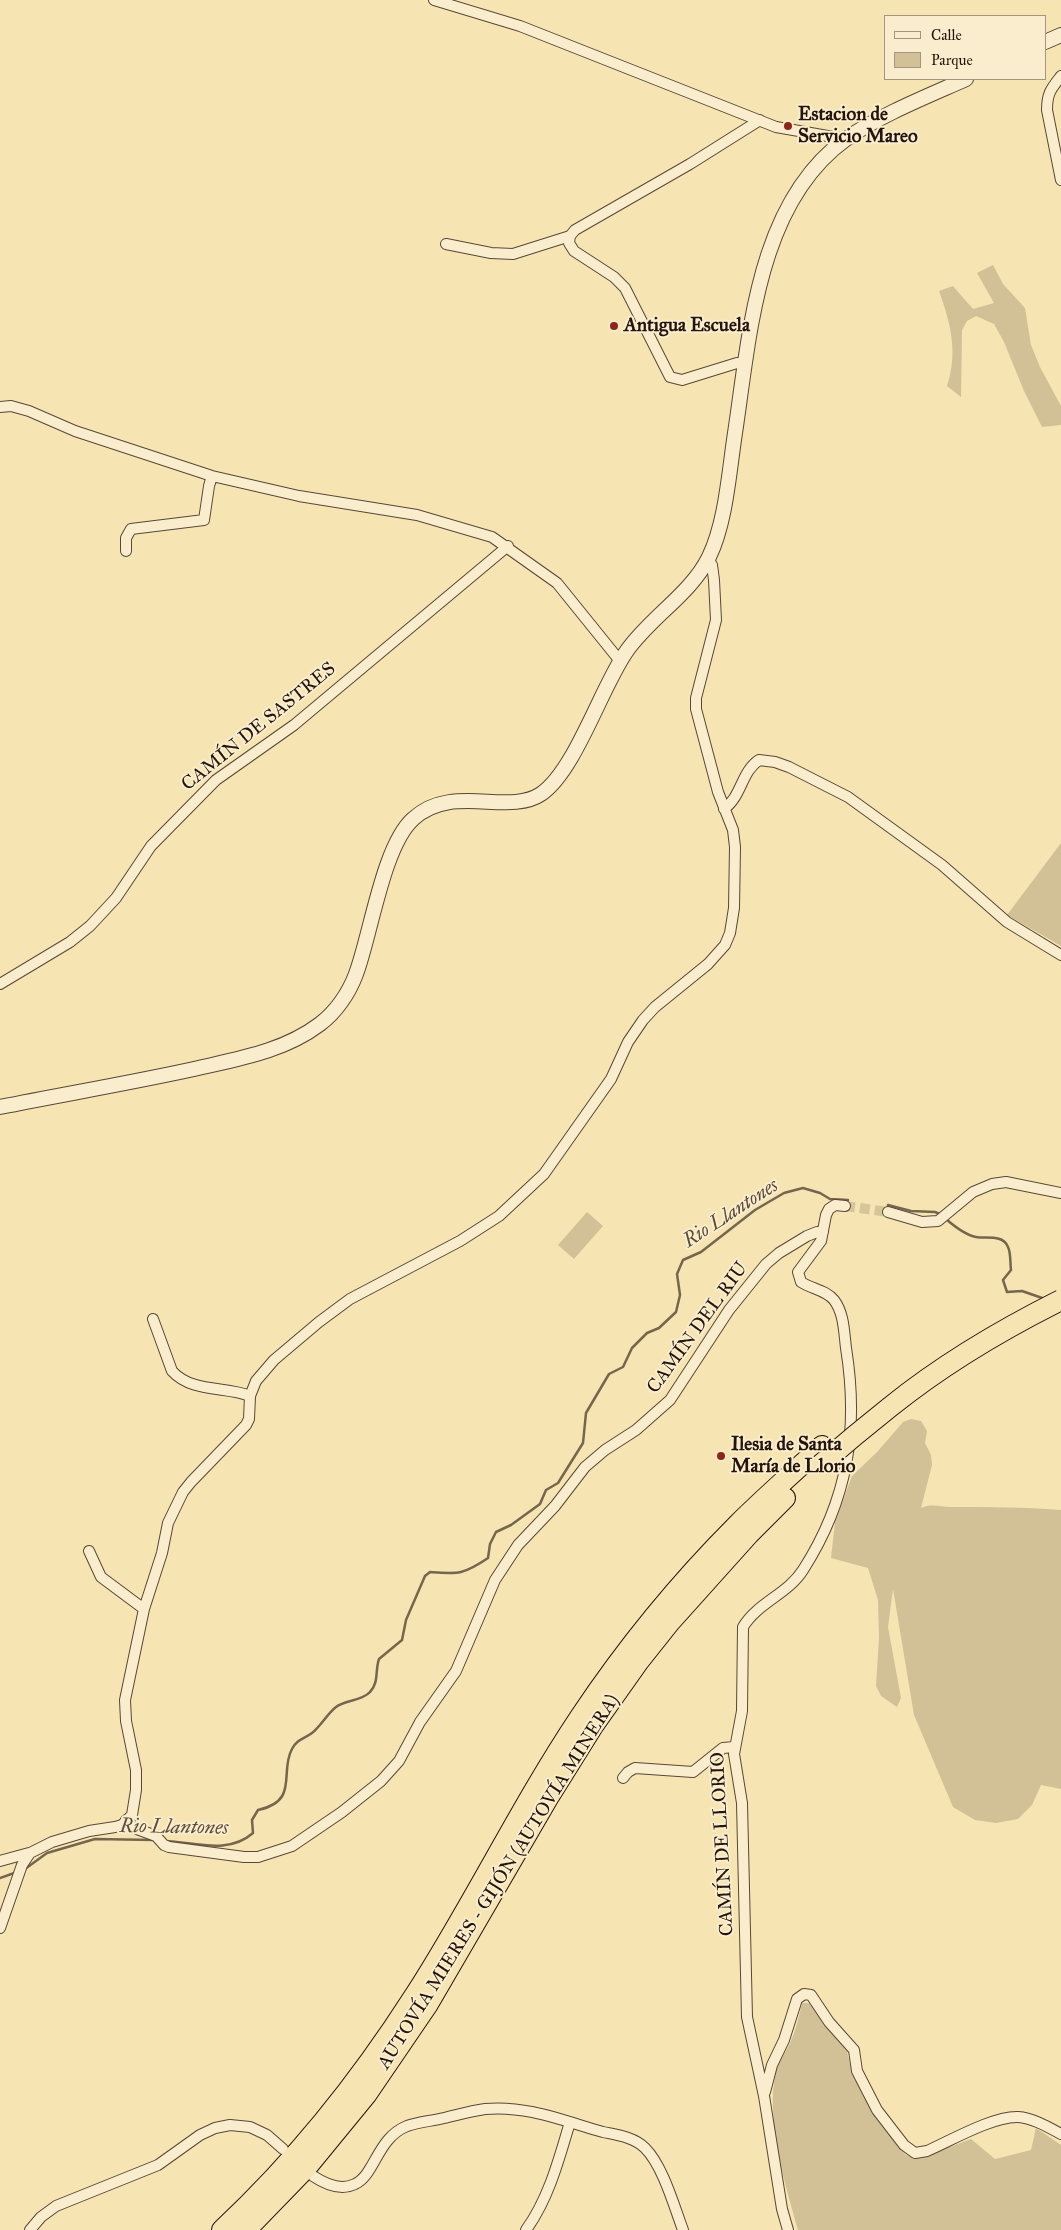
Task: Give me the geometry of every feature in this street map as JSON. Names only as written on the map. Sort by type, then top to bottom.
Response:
[{"type":"highway","points":[[820,1456],[903,1381],[980,1328],[1061,1284]]},
{"type":"highway","name":"AUTOVÍA MIERES - GIJÓN (AUTOVÍA MINERA)","points":[[222,2230],[294,2155],[353,2085],[415,1995],[534,1791],[580,1718],[627,1651],[658,1612],[737,1525],[820,1456],[946,1367],[990,1339],[1061,1300]]},
{"type":"highway","name":"AUTOVÍA MIERES - GIJÓN (AUTOVÍA MINERA)","points":[[246,2230],[307,2166],[366,2095],[428,2004],[548,1798],[594,1726],[639,1661],[670,1622],[820,1456]]},
{"type":"street","points":[[434,0],[520,26],[787,130],[845,139]]},
{"type":"street","points":[[1046,42],[1061,35]]},
{"type":"street","points":[[1061,76],[1048,94],[1047,110],[1061,180]]},
{"type":"street","points":[[0,1108],[95,1090],[260,1053],[300,1036],[321,1023],[341,1003],[356,976],[391,855],[402,831],[413,818],[432,806],[452,801],[518,801],[539,796],[555,781],[620,662],[639,634],[675,599],[708,559],[720,522],[754,308],[779,225],[803,182],[829,153],[845,139],[865,127],[964,80]]},
{"type":"street","points":[[746,364],[737,363],[682,380],[675,380],[670,377],[625,288],[614,277],[574,251],[569,243],[570,236],[575,230],[690,164],[760,120]]},
{"type":"street","points":[[446,244],[491,253],[513,254],[570,236]]},
{"type":"street","points":[[0,407],[11,406],[29,411],[75,431],[212,476],[299,496],[418,515],[492,537],[508,546],[557,583],[620,662]]},
{"type":"street","points":[[126,551],[126,538],[131,529],[204,520],[212,476]]},
{"type":"street","name":"CAMÍN DE SASTRES","points":[[0,984],[62,947],[90,926],[116,898],[151,846],[216,780],[294,725],[508,546]]},
{"type":"street","points":[[0,1861],[30,1853],[52,1842],[89,1831],[115,1827],[132,1815],[136,1770],[126,1721],[124,1700],[144,1609],[160,1560],[168,1523],[191,1482],[246,1425],[250,1396],[256,1381],[263,1372],[319,1322],[350,1299],[460,1241],[499,1216],[544,1174],[611,1079],[628,1042],[643,1020],[655,1007],[708,964],[725,945],[730,933],[734,908],[735,847],[733,830],[724,809],[696,709],[696,698],[716,620],[714,580],[712,565],[708,559]]},
{"type":"street","points":[[724,809],[737,796],[753,765],[759,760],[775,762],[848,797],[866,809],[942,865],[1006,922],[1061,955]]},
{"type":"street","points":[[888,1212],[931,1223],[943,1217],[973,1192],[992,1184],[1012,1182],[1061,1193]]},
{"type":"street","name":"CAMÍN DE LLORIO","points":[[788,2230],[782,2209],[764,2096],[747,2017],[742,1803],[734,1747],[742,1711],[743,1627],[750,1617],[777,1596],[802,1572],[818,1544],[833,1511],[845,1476],[849,1454],[851,1416],[849,1376],[842,1320],[839,1308],[830,1295],[801,1282],[798,1272],[818,1246],[829,1209],[835,1205],[845,1206]]},
{"type":"street","name":"CAMÍN DEL RIU","points":[[126,1820],[137,1829],[156,1836],[164,1845],[244,1857],[258,1857],[292,1846],[342,1812],[381,1781],[399,1761],[420,1722],[456,1671],[495,1580],[518,1545],[555,1506],[585,1467],[605,1450],[642,1425],[678,1391],[729,1310],[766,1264],[779,1253],[807,1236],[823,1232]]},
{"type":"street","points":[[153,1319],[172,1371],[177,1376],[206,1388],[231,1390],[250,1396]]},
{"type":"street","points":[[89,1552],[101,1576],[144,1609]]},
{"type":"street","points":[[623,1778],[635,1768],[693,1772],[723,1748],[734,1747]]},
{"type":"street","points":[[0,1928],[22,1865],[30,1853]]},
{"type":"street","points":[[764,2096],[772,2064],[784,2040],[797,1999],[804,1994],[811,1995],[829,2022],[854,2050],[857,2071],[877,2110],[904,2145],[915,2153],[927,2151],[998,2119],[1018,2117],[1033,2120],[1061,2134]]},
{"type":"street","points":[[313,2176],[331,2186],[342,2187],[355,2184],[365,2177],[379,2151],[387,2141],[407,2126],[485,2109],[516,2109],[538,2112],[622,2136],[644,2147],[651,2155],[663,2180],[683,2230]]},
{"type":"street","points":[[526,2230],[544,2200],[556,2171],[570,2122]]},
{"type":"street","points":[[30,2230],[40,2217],[52,2209],[158,2165],[200,2135],[215,2128],[230,2125],[250,2127],[267,2135],[283,2149]]},
{"type":"green space","points":[[993,265],[1003,284],[1025,308],[1031,345],[1040,367],[1061,406],[1061,425],[1042,427],[994,324],[976,316],[967,321],[962,330],[961,397],[947,386],[952,362],[952,338],[939,291],[953,286],[973,309],[994,303],[977,273]]},
{"type":"green space","points":[[1061,843],[1061,946],[1007,915]]},
{"type":"green space","points":[[587,1212],[603,1226],[574,1259],[558,1245]]},
{"type":"green space","points":[[911,1419],[921,1421],[927,1431],[925,1443],[931,1455],[932,1465],[921,1508],[932,1505],[1061,1510],[1061,1789],[1041,1785],[1032,1805],[1018,1819],[996,1823],[975,1820],[953,1807],[914,1715],[893,1589],[888,1627],[901,1698],[897,1707],[881,1696],[876,1686],[879,1638],[878,1600],[868,1568],[831,1558],[835,1522],[852,1476],[878,1451],[903,1422]]},
{"type":"green space","points":[[802,2003],[809,2003],[847,2051],[852,2074],[871,2109],[906,2155],[920,2158],[971,2139],[995,2159],[1031,2150],[1036,2128],[1061,2145],[1061,2230],[798,2230],[778,2151],[773,2109],[773,2090],[777,2067],[792,2038]]},
{"type":"waterway","name":"Rio Llantones","points":[[165,1841],[211,1846],[233,1844],[253,1833],[252,1820],[258,1810],[271,1806],[284,1793],[289,1758],[292,1749],[298,1741],[315,1730],[336,1707],[367,1695],[373,1688],[376,1681],[379,1659],[402,1640],[406,1620],[425,1576],[430,1572],[460,1572],[472,1568],[488,1558],[490,1544],[496,1532],[511,1525],[540,1504],[546,1490],[558,1483],[583,1443],[586,1413],[609,1374],[623,1367],[632,1348],[647,1333],[659,1328],[676,1312],[680,1295],[677,1274],[683,1260],[701,1252],[755,1210],[784,1193],[803,1188],[820,1193],[830,1199],[848,1200]]},
{"type":"waterway","name":"Rio Llantones","points":[[888,1205],[911,1211],[935,1212],[942,1215]]},
{"type":"waterway","name":"Rio Llantones","points":[[946,1219],[960,1230],[972,1236],[994,1238],[1006,1243],[1010,1255],[1011,1270],[1003,1280],[1007,1292],[1022,1291],[1045,1299]]},
{"type":"waterway","name":"Rio Llantones","points":[[25,1869],[47,1853],[95,1839],[154,1840]]},
{"type":"waterway","name":"Rio Llantones","points":[[0,1878],[17,1872]]},
{"type":"tunnel","points":[[845,1206],[888,1212]]},
{"type":"place","name":"Estacion de Servicio Mareo","points":[[788,126]]},
{"type":"place","name":"Antigua Escuela","points":[[614,326]]},
{"type":"place","name":"Ilesia de Santa María de Llorio","points":[[721,1456]]}]
